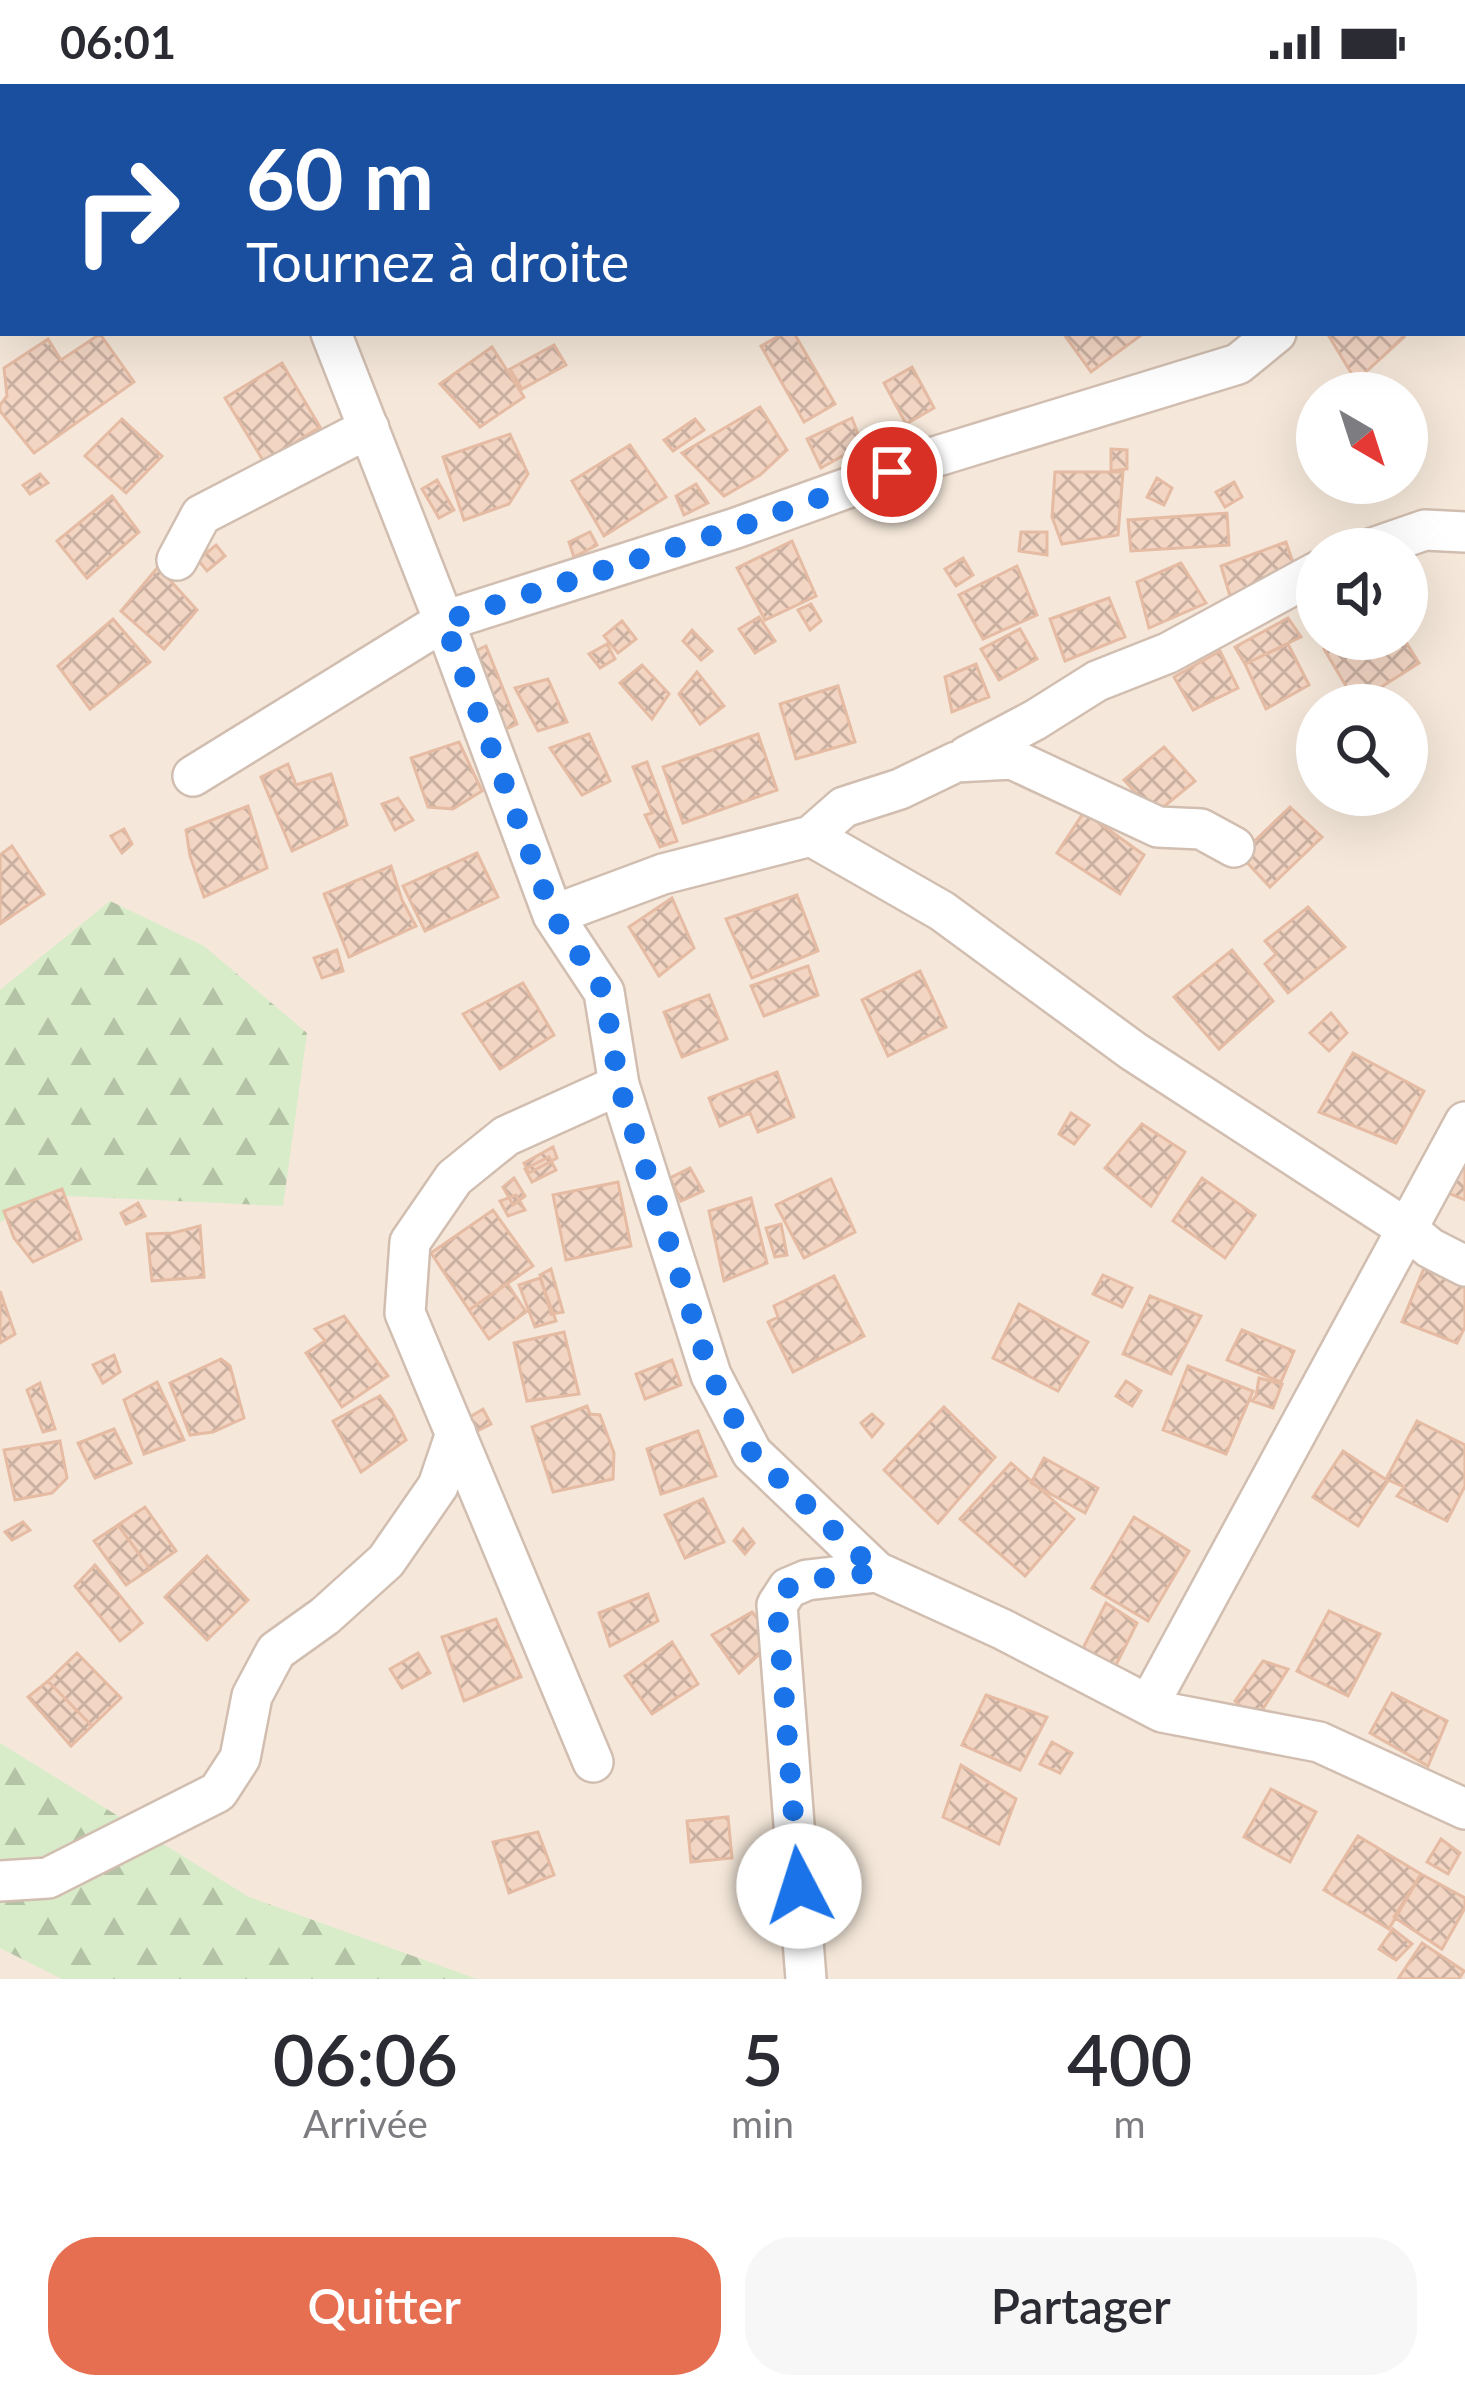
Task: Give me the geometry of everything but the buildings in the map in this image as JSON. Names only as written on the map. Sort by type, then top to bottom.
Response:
[{"type":"street","points":[[333,336],[553,915],[604,992],[619,1085],[711,1375],[752,1453],[877,1572],[1002,1629],[1162,1712],[1319,1742],[1465,1809]]},
{"type":"street","points":[[193,776],[444,621],[736,528],[932,458],[1238,364],[1272,336]]},
{"type":"street","points":[[178,560],[201,515],[369,428]]},
{"type":"street","points":[[1428,528],[1465,501]]},
{"type":"street","points":[[1428,530],[1465,532]]},
{"type":"street","points":[[553,915],[664,874],[811,836],[844,807],[900,789],[956,762],[1097,681],[1168,653],[1296,583]]},
{"type":"street","points":[[956,762],[1012,759],[1158,827],[1201,829],[1234,847]]},
{"type":"street","points":[[811,836],[942,911],[1132,1051],[1430,1248],[1465,1266]]},
{"type":"street","points":[[593,1762],[405,1313],[410,1242],[454,1178],[506,1136],[619,1085]]},
{"type":"street","points":[[1149,1704],[1465,1122]]},
{"type":"street","points":[[0,1881],[47,1878],[218,1792],[240,1758],[252,1696],[276,1651],[325,1616],[386,1562],[438,1486],[456,1433]]},
{"type":"street","points":[[806,1979],[777,1605],[788,1588],[807,1580],[877,1572]]},
{"type":"shaded area","points":[[0,336],[1465,336],[1465,1979],[0,1979]]},
{"type":"green space","points":[[110,901],[204,946],[307,1033],[283,1206],[47,1195],[0,1222],[0,990]]},
{"type":"green space","points":[[0,1743],[249,1897],[477,1979],[62,1979],[0,1948]]},
{"type":"route","points":[[799,1886],[777,1605],[788,1588],[807,1580],[877,1572],[752,1453],[711,1375],[619,1085],[604,992],[553,915],[444,621],[736,528],[892,472]]}]
